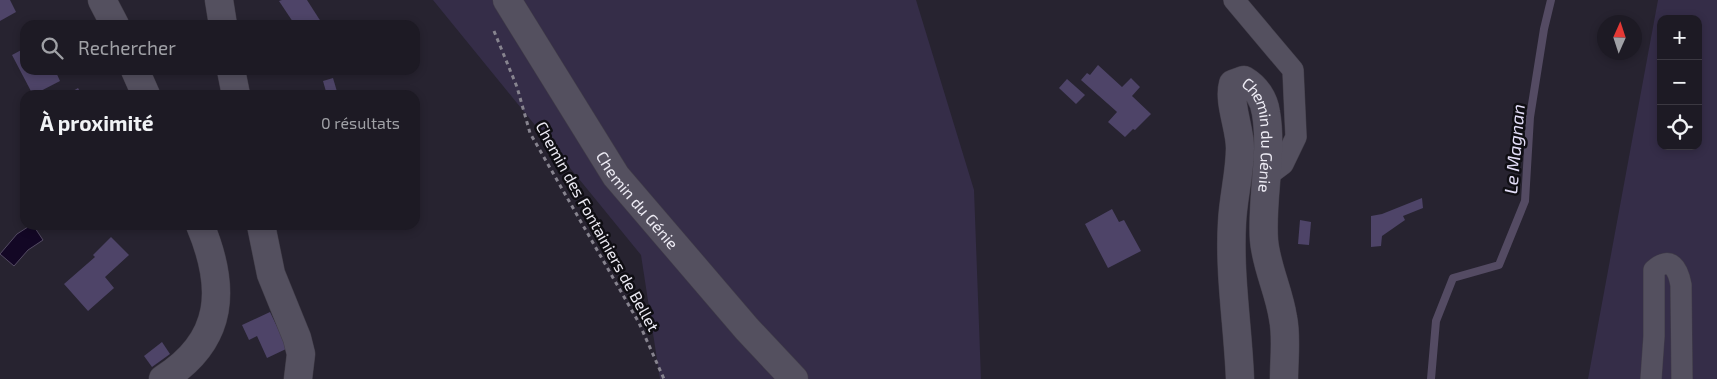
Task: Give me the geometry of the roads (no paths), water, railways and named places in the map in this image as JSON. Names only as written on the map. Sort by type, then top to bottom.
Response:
[{"type":"street","points":[[102,0],[112,20]]},
{"type":"street","points":[[219,0],[222,20]]},
{"type":"street","name":"Chemin du Génie","points":[[507,0],[616,176],[747,329],[794,379]]},
{"type":"street","points":[[1234,0],[1293,70],[1296,138],[1283,164],[1267,176]]},
{"type":"street","points":[[137,75],[144,90]]},
{"type":"street","points":[[233,75],[235,90]]},
{"type":"street","name":"Chemin du Génie","points":[[1240,379],[1233,274],[1232,222],[1240,163],[1240,136],[1231,93],[1233,84],[1244,80],[1252,85],[1260,95],[1266,112],[1268,146],[1263,209],[1264,242],[1284,318],[1284,379]]},
{"type":"street","points":[[163,379],[185,362],[200,345],[214,317],[215,278],[202,230]]},
{"type":"street","points":[[261,230],[271,274],[297,338],[301,354],[298,379]]},
{"type":"street","points":[[1650,379],[1654,336],[1654,270],[1660,265],[1667,264],[1674,266],[1678,270],[1681,285],[1682,379]]},
{"type":"waterway","name":"Le Magnan","points":[[1431,379],[1436,321],[1453,278],[1499,265],[1525,201],[1530,117],[1544,29],[1551,0]]}]
